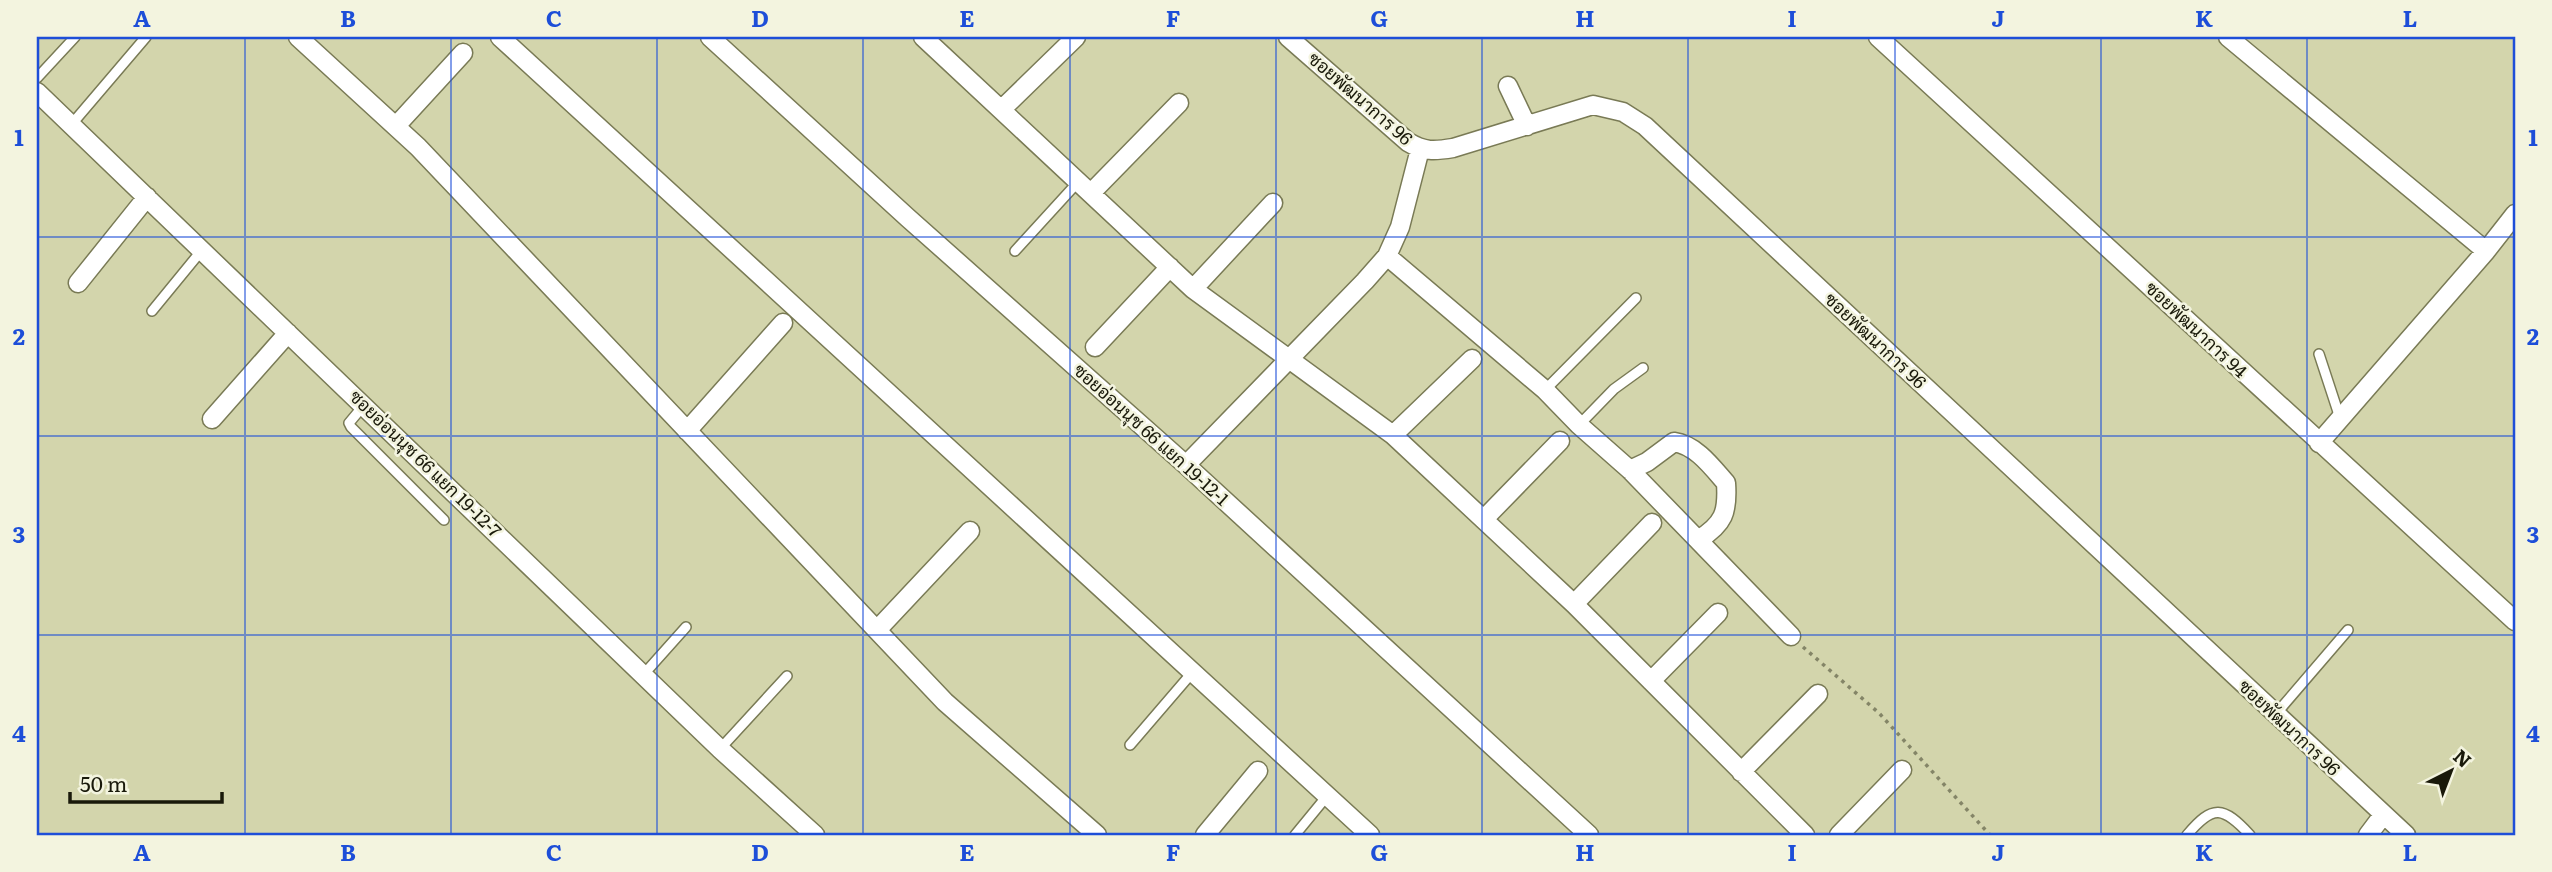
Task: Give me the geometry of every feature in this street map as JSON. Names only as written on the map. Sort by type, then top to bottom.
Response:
[{"type":"street","points":[[298,37],[418,147],[945,702],[1097,835]]},
{"type":"street","points":[[500,37],[831,338],[1191,674],[1370,835]]},
{"type":"street","name":"ซอยอ่อนนุช 66 แยก 19-12-1","points":[[710,37],[1186,466],[1589,835]]},
{"type":"street","points":[[923,37],[1193,289],[1393,435],[1574,604],[1805,835]]},
{"type":"street","points":[[1002,108],[1076,37]]},
{"type":"street","name":"ซอยพัฒนาการ 96","points":[[1288,37],[1408,142],[1420,149],[1434,152],[1453,148],[1593,105],[1623,112],[1644,126],[2406,835]]},
{"type":"street","name":"ซอยพัฒนาการ 94","points":[[1878,37],[2515,621]]},
{"type":"street","points":[[2228,37],[2486,251]]},
{"type":"street","points":[[396,126],[463,53]]},
{"type":"street","points":[[1508,86],[1527,126]]},
{"type":"street","name":"ซอยอ่อนนุช 66 แยก 19-12-7","points":[[37,92],[720,749],[816,835]]},
{"type":"street","points":[[1084,187],[1179,103]]},
{"type":"street","points":[[1186,466],[1387,256],[1400,227],[1420,149]]},
{"type":"street","points":[[78,283],[146,197]]},
{"type":"street","points":[[1193,289],[1273,203]]},
{"type":"street","points":[[2319,443],[2515,214]]},
{"type":"street","points":[[1387,256],[1545,390],[1630,470],[1791,636]]},
{"type":"street","points":[[1095,347],[1170,267]]},
{"type":"street","points":[[687,431],[783,323]]},
{"type":"street","points":[[212,419],[288,333]]},
{"type":"street","points":[[1393,435],[1472,359]]},
{"type":"street","points":[[1484,519],[1560,441]]},
{"type":"street","points":[[1630,470],[1647,462],[1674,442],[1684,443],[1726,482],[1727,506],[1724,517],[1698,540]]},
{"type":"street","points":[[1574,604],[1652,523]]},
{"type":"street","points":[[877,630],[970,531]]},
{"type":"street","points":[[1651,681],[1718,613]]},
{"type":"street","points":[[1741,772],[1818,694]]},
{"type":"street","points":[[1839,835],[1902,770]]},
{"type":"street","points":[[1205,835],[1258,771]]},
{"type":"street","points":[[2368,835],[2383,815]]},
{"type":"lane","points":[[37,78],[75,37]]},
{"type":"lane","points":[[71,125],[146,37]]},
{"type":"lane","points":[[1014,251],[1084,187]]},
{"type":"lane","points":[[152,311],[202,250]]},
{"type":"lane","points":[[1545,390],[1636,298]]},
{"type":"lane","points":[[2319,354],[2340,418]]},
{"type":"lane","points":[[1580,425],[1614,389],[1643,368]]},
{"type":"lane","points":[[363,405],[349,422],[351,427],[444,520]]},
{"type":"lane","points":[[644,674],[686,627]]},
{"type":"lane","points":[[2275,715],[2348,630]]},
{"type":"lane","points":[[1130,745],[1191,674]]},
{"type":"lane","points":[[720,749],[787,676]]},
{"type":"lane","points":[[1295,835],[1327,796]]},
{"type":"lane","points":[[2188,835],[2207,814],[2216,813],[2228,816],[2250,835]]},
{"type":"path","points":[[1791,636],[1879,713],[1990,835]]}]
